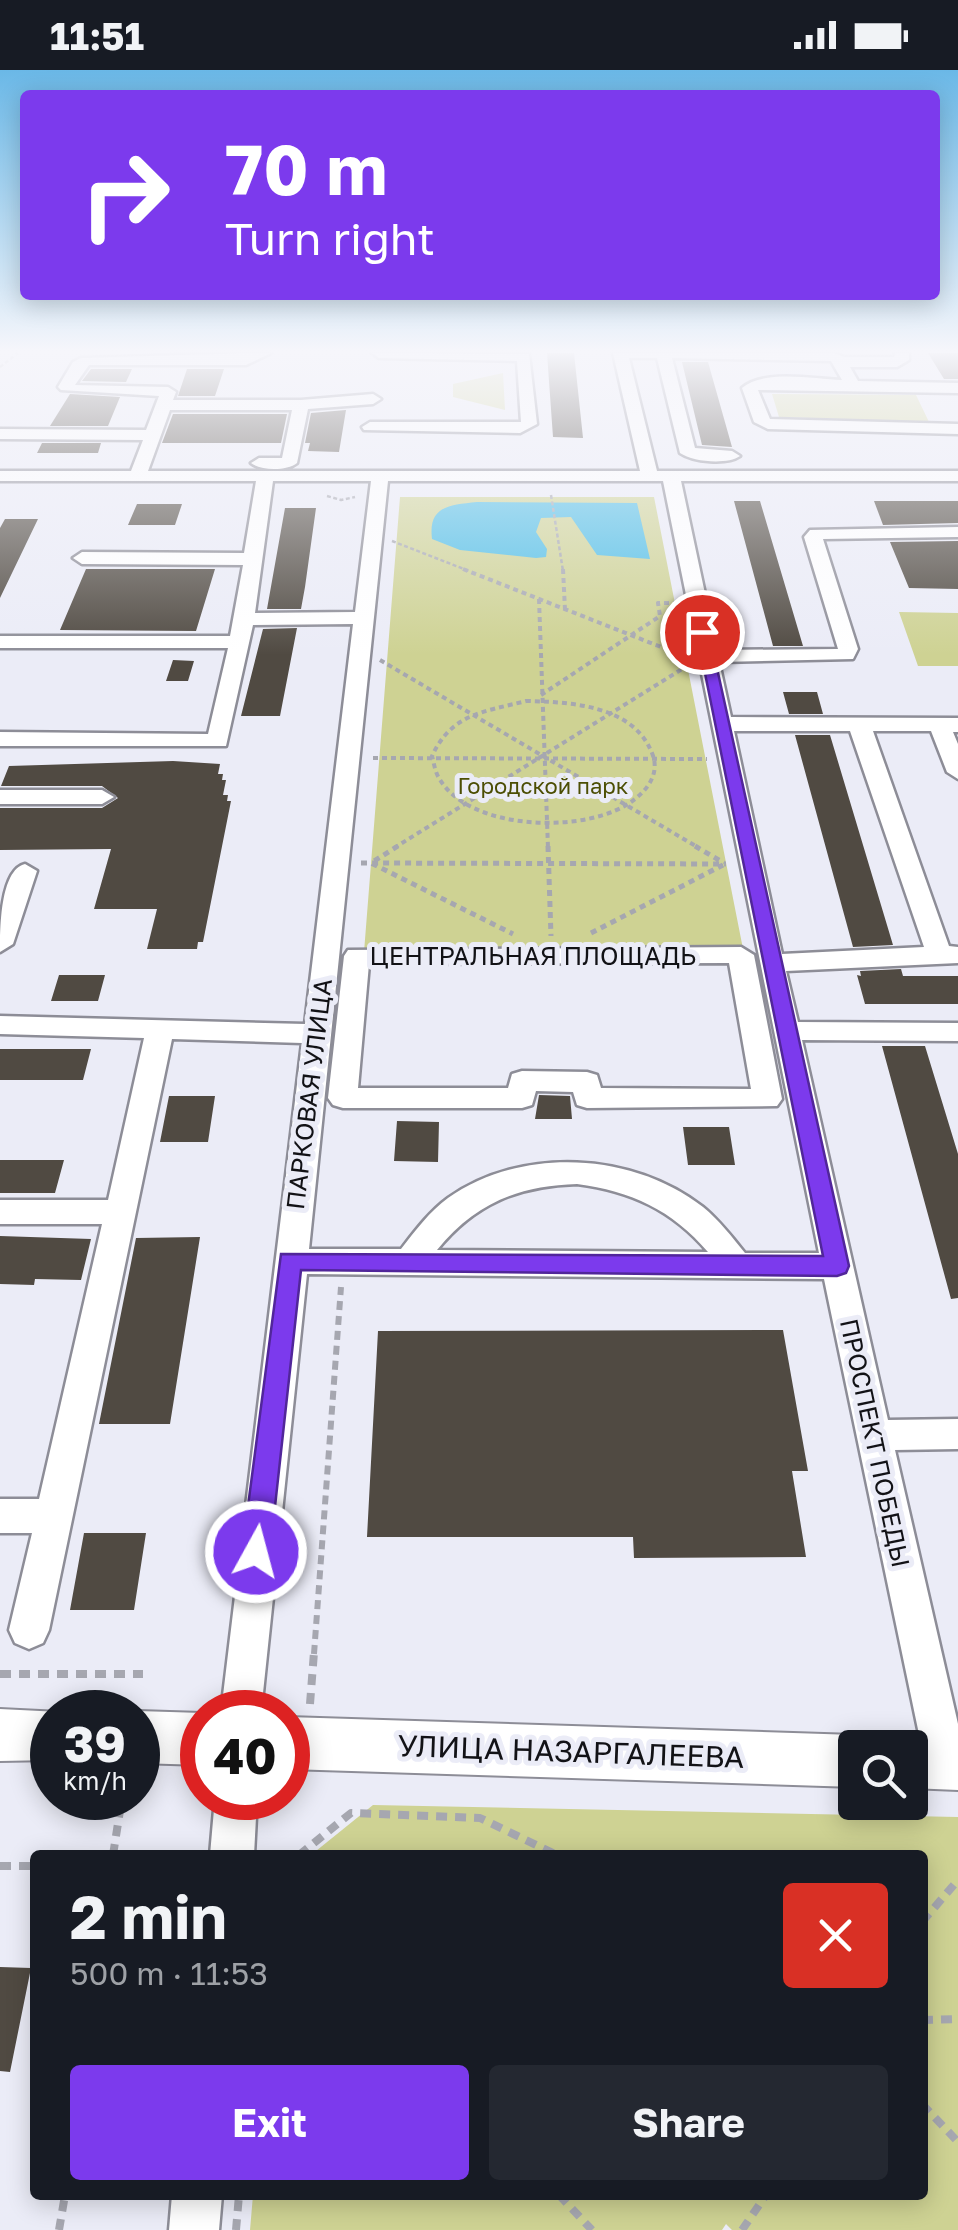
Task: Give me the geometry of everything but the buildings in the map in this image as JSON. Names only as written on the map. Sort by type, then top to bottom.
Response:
[{"type":"main road","points":[[0,1735],[30,1736]]},
{"type":"main road","name":"УЛИЦА НАЗАРГАЛЕЕВА","points":[[310,1744],[838,1759]]},
{"type":"street","points":[[141,469],[146,454]]},
{"type":"street","points":[[0,476],[288,463],[290,454]]},
{"type":"street","name":"ПРОСПЕКТ ПОБЕДЫ","points":[[661,454],[660,477],[697,659],[720,724],[874,1435],[938,1763]]},
{"type":"street","points":[[688,454],[760,456]]},
{"type":"street","points":[[141,469],[265,476],[370,472],[660,477],[958,476]]},
{"type":"street","name":"ПАРКОВАЯ УЛИЦА","points":[[242,1690],[364,618],[370,472]]},
{"type":"street","points":[[0,739],[218,741],[255,558],[265,476]]},
{"type":"street","points":[[697,659],[846,655],[848,649],[813,536],[958,532]]},
{"type":"street","points":[[82,558],[255,558]]},
{"type":"street","points":[[244,619],[364,618]]},
{"type":"street","points":[[0,642],[239,642]]},
{"type":"street","points":[[720,724],[949,725],[958,772]]},
{"type":"street","points":[[770,963],[856,962],[948,954],[859,724]]},
{"type":"street","points":[[0,797],[102,797]]},
{"type":"street","points":[[0,944],[25,871]]},
{"type":"street","name":"ЦЕНТРАЛЬНАЯ ПЛОЩАДЬ","points":[[357,956],[740,956],[766,1099],[587,1098],[586,1082],[522,1081],[522,1098],[344,1098],[357,956]]},
{"type":"street","points":[[0,1025],[316,1034]]},
{"type":"street","points":[[29,1630],[160,1031]]},
{"type":"street","points":[[786,1031],[958,1032]]},
{"type":"street","points":[[410,1262],[440,1224],[481,1192],[530,1177],[584,1173],[614,1178],[666,1198],[710,1232],[736,1265]]},
{"type":"street","points":[[0,1212],[121,1212]]},
{"type":"street","points":[[290,1260],[837,1266]]},
{"type":"street","points":[[874,1435],[958,1434]]},
{"type":"street","points":[[0,1516],[52,1516]]},
{"type":"street","points":[[232,1850],[234,1820]]},
{"type":"street","points":[[194,2230],[197,2200]]},
{"type":"path","points":[[552,497],[565,610]]},
{"type":"path","points":[[391,540],[697,659]]},
{"type":"path","points":[[539,600],[552,953]]},
{"type":"path","points":[[542,698],[660,616],[658,603],[682,603]]},
{"type":"path","points":[[371,863],[697,659]]},
{"type":"path","points":[[379,660],[729,864]]},
{"type":"path","points":[[542,698],[586,706],[634,727],[655,758],[653,778],[642,794],[626,806],[595,818],[547,824],[497,818],[448,794],[435,777],[432,758],[444,734],[470,715],[542,698]]},
{"type":"path","points":[[348,758],[712,758]]},
{"type":"path","points":[[371,863],[729,864]]},
{"type":"path","points":[[371,863],[519,936]]},
{"type":"path","points":[[587,935],[729,864]]},
{"type":"path","points":[[0,1674],[143,1674]]},
{"type":"path","points":[[305,1850],[351,1813],[480,1818],[547,1850]]},
{"type":"path","points":[[113,1850],[118,1820]]},
{"type":"path","points":[[0,1866],[30,1866]]},
{"type":"path","points":[[928,1915],[958,1880]]},
{"type":"path","points":[[928,2020],[958,2019]]},
{"type":"path","points":[[928,2110],[958,2142]]},
{"type":"path","points":[[59,2230],[64,2200]]},
{"type":"path","points":[[236,2230],[239,2200]]},
{"type":"path","points":[[564,2200],[592,2230]]},
{"type":"path","points":[[742,2230],[763,2200]]},
{"type":"green space","name":"Городской парк","points":[[400,497],[654,497],[744,954],[364,952]]},
{"type":"green space","points":[[899,612],[958,613],[958,666],[918,666]]},
{"type":"green space","points":[[373,1805],[838,1815],[838,1820],[958,1817],[958,2230],[732,2230],[726,2224],[722,2230],[250,2230],[253,2200],[928,2200],[928,1850],[317,1850]]},
{"type":"water","points":[[477,502],[637,503],[650,559],[597,555],[571,517],[541,518],[536,532],[547,549],[546,557],[460,550],[432,539],[433,520],[442,509]]},
{"type":"route","points":[[256,1552],[290,1260],[837,1266],[702,632]]}]
